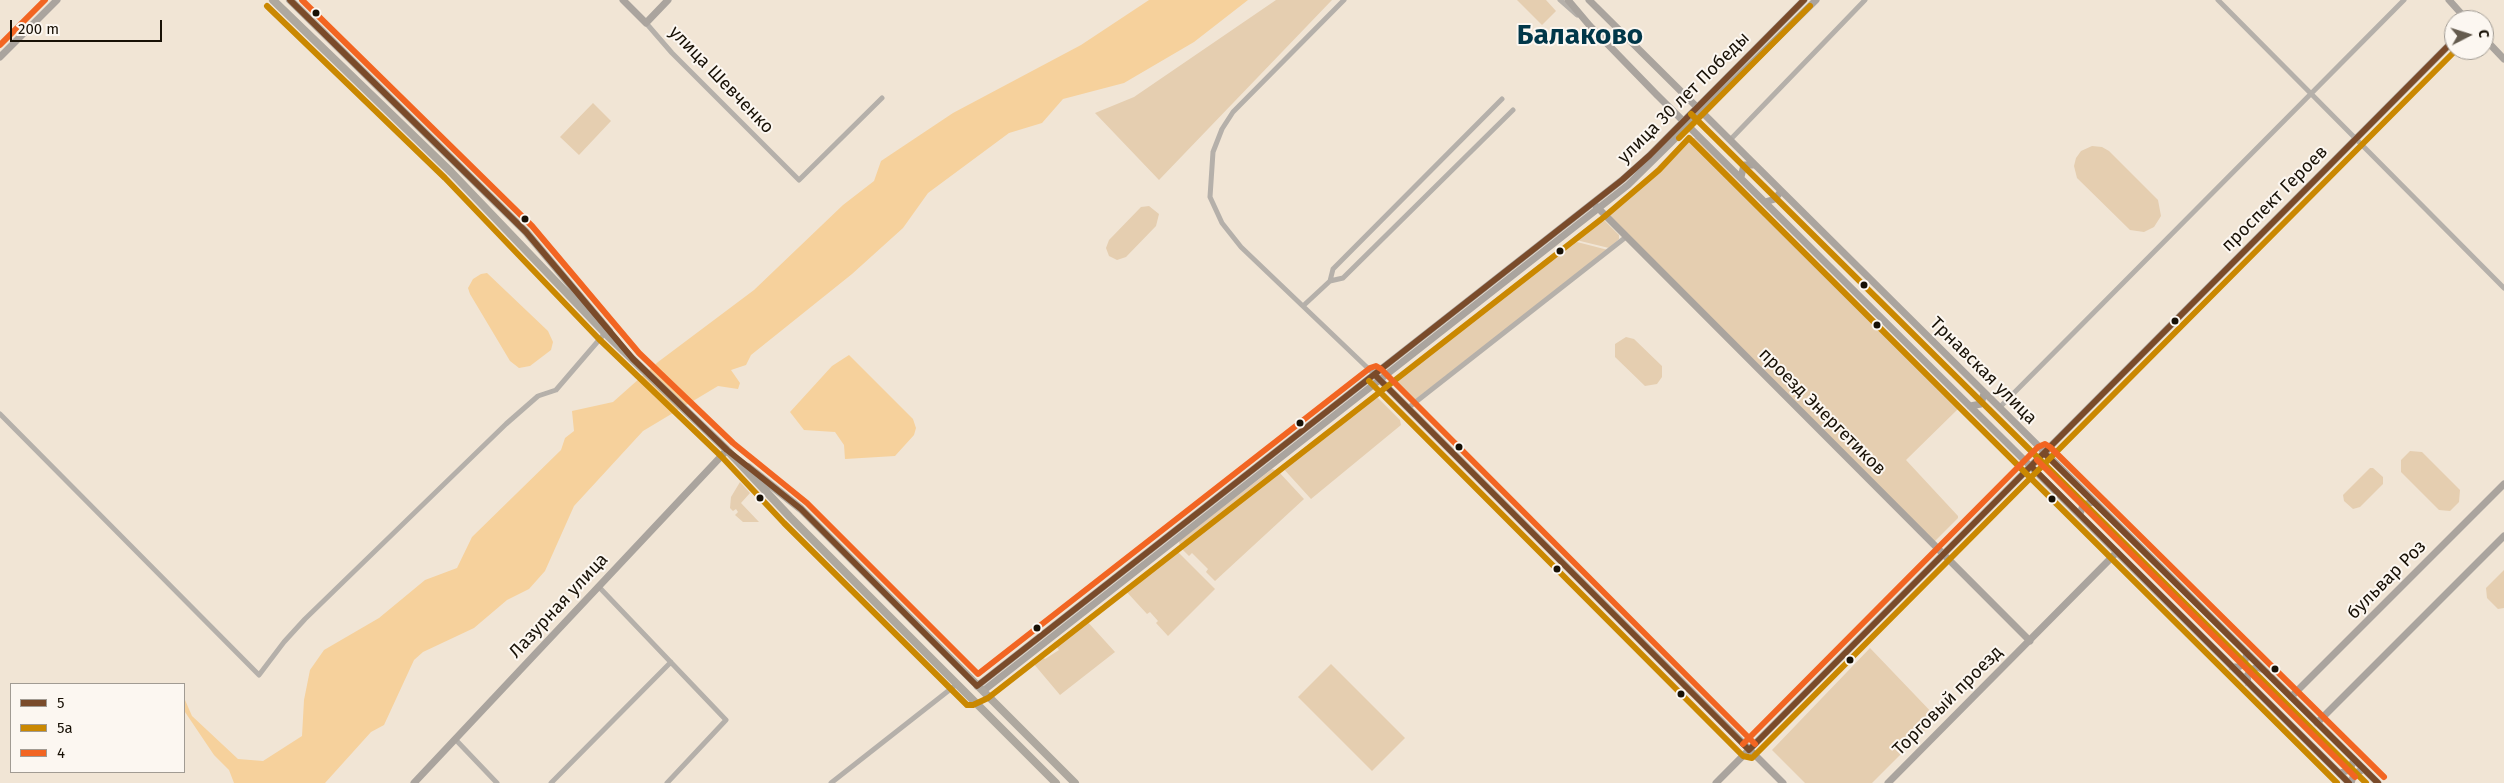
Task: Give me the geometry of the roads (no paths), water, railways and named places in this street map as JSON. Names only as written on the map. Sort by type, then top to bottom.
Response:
[{"type":"main road","points":[[0,57],[57,0]]},
{"type":"main road","points":[[273,0],[451,172],[605,333],[762,482],[957,684],[1056,783]]},
{"type":"main road","points":[[290,0],[526,232],[633,359]]},
{"type":"main road","name":"улица Шевченко","points":[[623,0],[646,23]]},
{"type":"main road","points":[[646,23],[668,0]]},
{"type":"main road","name":"Трнавская улица","points":[[1569,0],[1590,26],[1686,124],[2350,783]]},
{"type":"main road","name":"Трнавская улица","points":[[1589,0],[2378,783]]},
{"type":"main road","name":"улица 30 лет Победы","points":[[980,688],[1596,206],[1686,124],[1804,0]]},
{"type":"main road","points":[[1699,110],[1816,0]]},
{"type":"main road","points":[[2448,0],[2458,10]]},
{"type":"main road","points":[[2494,49],[2504,60]]},
{"type":"main road","name":"проспект Героев","points":[[1716,783],[2444,50]]},
{"type":"main road","points":[[1741,177],[1744,165],[1755,165]]},
{"type":"main road","points":[[1765,202],[1775,199],[1781,191]]},
{"type":"main road","name":"проезд Энергетиков","points":[[1596,206],[2030,641]]},
{"type":"main road","points":[[541,266],[548,269],[553,262]]},
{"type":"main road","points":[[1378,378],[1783,783]]},
{"type":"main road","points":[[1970,406],[1981,404],[1984,393]]},
{"type":"main road","name":"Лазурная улица","points":[[414,783],[727,450]]},
{"type":"main road","points":[[762,482],[801,509],[1075,783]]},
{"type":"main road","name":"бульвар Роз","points":[[2291,697],[2504,484]]},
{"type":"main road","points":[[2080,514],[2083,505],[2094,502]]},
{"type":"main road","points":[[2318,723],[2504,536]]},
{"type":"main road","name":"Торговый проезд","points":[[1888,783],[2117,552]]},
{"type":"main road","points":[[2232,667],[2244,664],[2247,653]]},
{"type":"main road","points":[[2248,683],[2247,676],[2251,670],[2258,667],[2264,670]]},
{"type":"main road","points":[[970,697],[980,688]]},
{"type":"main road","points":[[2340,773],[2350,770],[2354,759]]},
{"type":"main road","points":[[2350,783],[2354,774],[2364,769]]},
{"type":"street","points":[[1344,0],[1233,112],[1222,129],[1213,152],[1210,198],[1222,223],[1241,247],[1378,378]]},
{"type":"street","points":[[1560,0],[1590,26]]},
{"type":"street","points":[[1730,140],[1865,0]]},
{"type":"street","points":[[2218,0],[2504,288]]},
{"type":"street","points":[[1999,408],[2404,0]]},
{"type":"street","name":"улица Шевченко","points":[[646,23],[672,53],[799,180],[882,98]]},
{"type":"street","points":[[1330,281],[1333,269],[1502,99]]},
{"type":"street","points":[[1303,306],[1330,281],[1343,278],[1513,110]]},
{"type":"street","points":[[1408,408],[1626,237]]},
{"type":"street","points":[[0,414],[259,675],[284,642],[305,619],[506,424],[538,396],[556,390],[605,333]]},
{"type":"street","points":[[599,587],[726,720],[667,783]]},
{"type":"street","points":[[551,783],[671,662]]},
{"type":"street","points":[[831,783],[957,684]]},
{"type":"street","points":[[455,739],[497,783]]},
{"type":"district","name":"Балаково","points":[[1580,36]]}]
